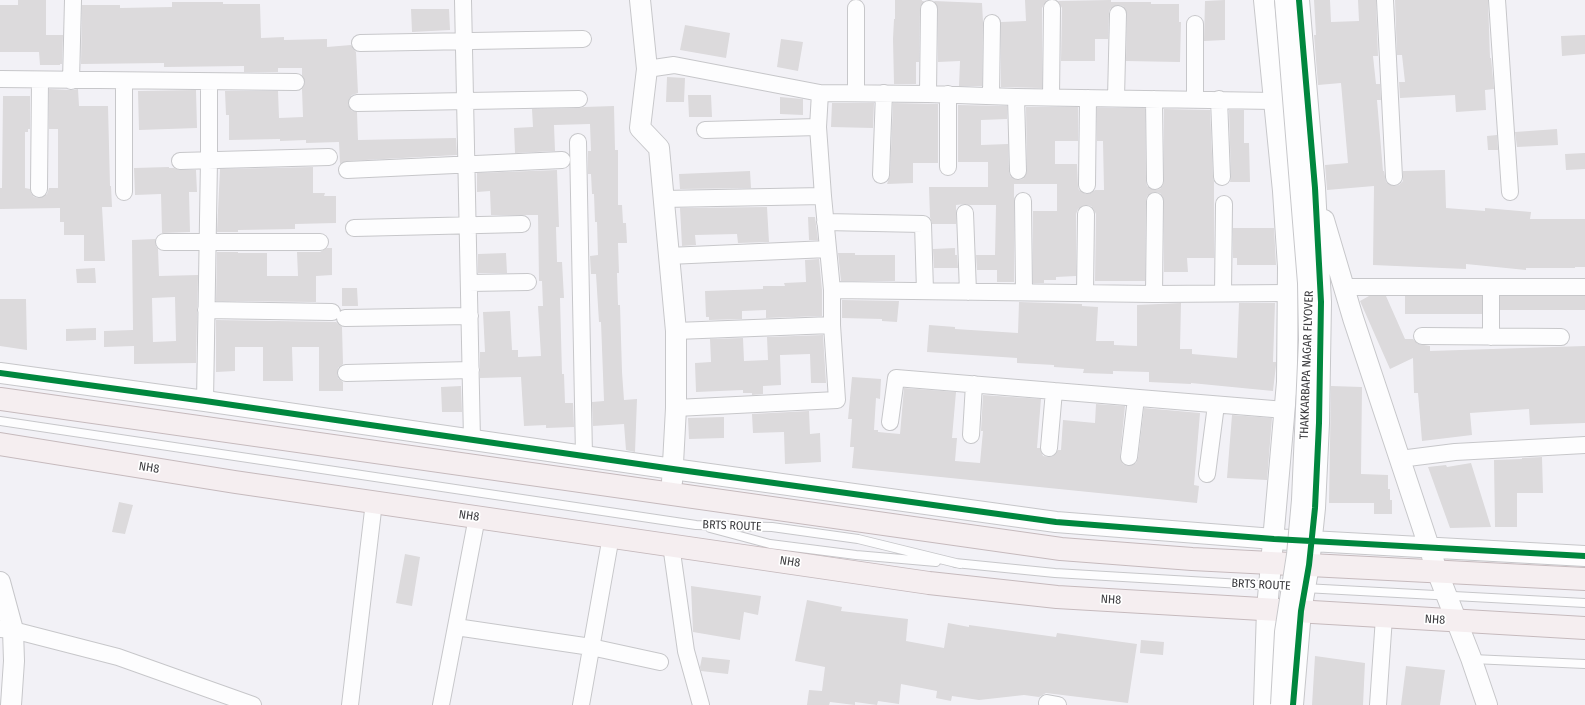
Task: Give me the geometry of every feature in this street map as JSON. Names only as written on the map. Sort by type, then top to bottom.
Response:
[{"type":"main road","name":"THAKKARBAPA NAGAR FLYOVER","points":[[1272,705],[1276,631],[1288,554],[1293,500],[1300,340],[1299,284],[1276,0]]},
{"type":"main road","name":"THAKKARBAPA NAGAR FLYOVER","points":[[1282,705],[1286,632],[1298,555],[1303,500],[1310,340],[1309,275],[1286,0]]},
{"type":"main road","points":[[0,399],[1061,549],[1192,559],[1585,579]]},
{"type":"main road","name":"NH8","points":[[0,444],[235,482],[929,583],[1057,597],[1585,628]]},
{"type":"street","points":[[71,80],[73,0]]},
{"type":"street","points":[[463,0],[472,440]]},
{"type":"street","points":[[640,0],[647,69],[640,128],[658,148],[676,331],[676,408],[672,494]]},
{"type":"street","points":[[1264,0],[1283,191],[1288,267],[1287,382],[1267,609],[1264,705]]},
{"type":"street","points":[[1293,705],[1301,611],[1309,565],[1315,508],[1320,415],[1321,302],[1315,188],[1299,0]]},
{"type":"street","points":[[1385,0],[1394,177]]},
{"type":"street","points":[[1497,0],[1510,192]]},
{"type":"street","points":[[856,8],[856,93]]},
{"type":"street","points":[[1051,97],[1052,8]]},
{"type":"street","points":[[928,94],[929,9]]},
{"type":"street","points":[[1116,98],[1118,14]]},
{"type":"street","points":[[991,96],[992,22]]},
{"type":"street","points":[[1195,24],[1195,99]]},
{"type":"street","points":[[360,43],[583,39]]},
{"type":"street","points":[[647,69],[674,65],[820,93],[948,94],[1016,97],[1274,101]]},
{"type":"street","points":[[0,79],[209,83],[296,82]]},
{"type":"street","points":[[39,189],[40,80]]},
{"type":"street","points":[[124,81],[124,192]]},
{"type":"street","points":[[205,401],[209,83]]},
{"type":"street","points":[[676,408],[837,400],[832,325],[832,290],[818,127],[820,93]]},
{"type":"street","points":[[881,175],[884,93]]},
{"type":"street","points":[[948,94],[948,167]]},
{"type":"street","points":[[1016,97],[1018,171]]},
{"type":"street","points":[[1087,185],[1088,98]]},
{"type":"street","points":[[357,103],[579,99]]},
{"type":"street","points":[[1154,99],[1155,181]]},
{"type":"street","points":[[1219,99],[1222,176]]},
{"type":"street","points":[[705,130],[818,127]]},
{"type":"street","points":[[578,142],[584,456]]},
{"type":"street","points":[[180,161],[329,157]]},
{"type":"street","points":[[347,170],[562,160]]},
{"type":"street","points":[[1283,191],[1315,188]]},
{"type":"street","points":[[1315,188],[1344,287],[1436,571],[1471,658],[1486,705]]},
{"type":"street","points":[[663,200],[823,196]]},
{"type":"street","points":[[1023,201],[1024,292]]},
{"type":"street","points":[[1154,294],[1155,202]]},
{"type":"street","points":[[1223,293],[1224,204]]},
{"type":"street","points":[[965,213],[968,292]]},
{"type":"street","points":[[1085,293],[1086,214]]},
{"type":"street","points":[[825,222],[923,224],[925,291]]},
{"type":"street","points":[[354,228],[522,224]]},
{"type":"street","points":[[164,242],[320,242]]},
{"type":"street","points":[[668,256],[828,249]]},
{"type":"street","points":[[469,284],[528,282]]},
{"type":"street","points":[[1344,287],[1585,287]]},
{"type":"street","points":[[1491,287],[1491,337]]},
{"type":"street","points":[[832,290],[1154,294],[1288,293]]},
{"type":"street","points":[[206,310],[338,315],[470,316]]},
{"type":"street","points":[[676,331],[832,325]]},
{"type":"street","points":[[1422,336],[1561,337]]},
{"type":"street","points":[[346,373],[471,370]]},
{"type":"street","points":[[0,373],[1056,522],[1274,539],[1585,556]]},
{"type":"street","points":[[890,422],[896,378],[1285,410]]},
{"type":"street","points":[[971,435],[974,384]]},
{"type":"street","points":[[1049,448],[1054,391]]},
{"type":"street","points":[[1129,457],[1136,398]]},
{"type":"street","points":[[1207,474],[1216,405]]},
{"type":"street","points":[[1400,459],[1455,452],[1585,445]]},
{"type":"street","points":[[350,705],[374,502]]},
{"type":"street","points":[[441,705],[477,517]]},
{"type":"street","points":[[581,705],[611,536]]},
{"type":"street","points":[[671,545],[686,651],[701,705]]},
{"type":"street","points":[[0,582],[7,630],[14,661],[11,705]]},
{"type":"street","points":[[1378,705],[1384,617]]},
{"type":"street","points":[[456,626],[591,647],[660,662]]},
{"type":"street","points":[[7,630],[118,658],[253,705]]},
{"type":"lane","points":[[0,421],[696,525]]},
{"type":"lane","name":"BRTS ROUTE","points":[[696,525],[772,527],[858,539],[960,564]]},
{"type":"lane","name":"BRTS ROUTE","points":[[696,525],[770,544],[856,555],[1055,573],[1585,603]]},
{"type":"lane","points":[[1471,658],[1585,664]]},
{"type":"building","points":[[18,0],[46,0],[46,35],[63,35],[62,64],[40,65],[39,52],[0,52],[0,5],[18,5]]},
{"type":"building","points":[[895,0],[924,1],[920,9],[919,62],[916,62],[916,84],[894,84],[893,39]]},
{"type":"building","points":[[1025,0],[1047,0],[1042,8],[1042,88],[1001,87],[1001,22],[1026,21]]},
{"type":"building","points":[[1111,0],[1111,2],[1179,4],[1179,22],[1181,22],[1180,62],[1126,61],[1127,14],[1123,6],[1118,5],[1110,9],[1108,39],[1095,39],[1095,61],[1061,61],[1062,8],[1058,1]]},
{"type":"building","points":[[1225,0],[1225,40],[1204,41],[1205,1]]},
{"type":"building","points":[[1314,0],[1330,0],[1331,22],[1359,21],[1358,0],[1376,0],[1378,56],[1373,56],[1376,84],[1380,84],[1381,100],[1377,100],[1383,171],[1386,182],[1394,186],[1399,185],[1403,181],[1403,171],[1445,170],[1446,208],[1485,211],[1485,208],[1531,212],[1530,219],[1585,219],[1585,267],[1526,268],[1526,270],[1466,264],[1466,269],[1373,265],[1374,186],[1327,190],[1325,165],[1348,163],[1341,83],[1318,85],[1314,35],[1316,35]]},
{"type":"building","points":[[1395,0],[1488,0],[1490,58],[1494,89],[1485,90],[1486,110],[1456,112],[1455,95],[1400,98],[1399,82],[1405,82],[1402,55],[1397,55]]},
{"type":"building","points":[[934,1],[982,3],[982,86],[959,86],[960,61],[938,62],[938,9]]},
{"type":"building","points":[[172,2],[260,4],[261,38],[284,37],[284,40],[327,39],[327,47],[351,45],[356,52],[358,93],[352,95],[348,104],[352,111],[357,112],[358,140],[456,138],[457,155],[347,161],[340,164],[339,142],[306,143],[306,140],[280,141],[280,139],[229,140],[229,115],[226,115],[225,91],[278,91],[279,118],[303,117],[302,89],[305,82],[302,75],[302,68],[278,68],[278,72],[244,72],[244,66],[164,67],[164,63],[81,64],[82,5],[120,5],[120,8],[172,7]]},
{"type":"building","points":[[411,9],[449,9],[450,30],[412,32]]},
{"type":"building","points":[[685,25],[730,33],[726,58],[680,50]]},
{"type":"building","points":[[1585,35],[1585,54],[1562,56],[1561,36]]},
{"type":"building","points":[[781,39],[803,42],[798,71],[777,67]]},
{"type":"building","points":[[667,77],[685,78],[684,102],[666,102]]},
{"type":"building","points":[[49,89],[78,89],[79,106],[108,106],[112,207],[102,207],[105,261],[84,261],[84,235],[64,235],[64,222],[60,222],[60,208],[0,209],[0,188],[2,188],[3,96],[30,96],[30,129],[28,129],[28,132],[25,132],[25,188],[30,189],[34,197],[39,198],[47,194],[49,188],[58,188],[58,129],[49,129]]},
{"type":"building","points":[[196,90],[197,128],[139,130],[138,91]]},
{"type":"building","points":[[688,95],[711,95],[712,117],[689,117]]},
{"type":"building","points":[[780,97],[803,99],[803,115],[780,114]]},
{"type":"building","points":[[832,103],[874,103],[873,128],[831,127]]},
{"type":"building","points":[[893,103],[938,104],[938,163],[913,163],[913,183],[887,184],[890,175]]},
{"type":"building","points":[[958,105],[1007,106],[1007,119],[981,120],[981,145],[1008,144],[1010,176],[1018,180],[1023,179],[1027,171],[1026,107],[1078,107],[1078,141],[1055,141],[1055,164],[1077,164],[1078,187],[1079,190],[1086,194],[1095,190],[1104,190],[1103,141],[1097,141],[1097,108],[1145,108],[1146,181],[1147,186],[1155,190],[1160,189],[1164,181],[1164,109],[1210,110],[1214,182],[1214,258],[1187,258],[1188,272],[1164,272],[1164,201],[1160,193],[1155,192],[1147,196],[1146,201],[1145,281],[1095,281],[1096,214],[1091,206],[1086,205],[1078,209],[1076,214],[1076,276],[1056,277],[1056,280],[1044,280],[1044,283],[1033,283],[1033,211],[1057,211],[1057,184],[1014,184],[1014,282],[997,282],[997,270],[977,270],[976,255],[995,255],[996,205],[956,205],[956,224],[932,224],[930,217],[929,187],[988,187],[988,162],[958,162]]},
{"type":"building","points":[[614,106],[615,150],[618,150],[618,205],[622,205],[623,223],[626,223],[627,243],[618,243],[619,273],[617,273],[618,305],[620,305],[622,372],[624,400],[637,399],[635,452],[626,450],[624,424],[593,426],[592,402],[604,401],[601,322],[599,322],[596,274],[591,274],[590,256],[598,255],[594,194],[592,194],[591,174],[588,174],[588,151],[591,151],[590,124],[554,125],[555,151],[515,153],[514,128],[533,127],[532,109]]},
{"type":"building","points":[[1229,110],[1244,110],[1244,143],[1249,143],[1250,182],[1230,182]]},
{"type":"building","points":[[1557,129],[1558,145],[1517,147],[1515,132]]},
{"type":"building","points":[[1497,135],[1498,150],[1488,150],[1487,136]]},
{"type":"building","points":[[1585,153],[1585,169],[1566,170],[1565,154]]},
{"type":"building","points":[[169,167],[180,170],[196,170],[197,192],[189,192],[190,232],[162,233],[161,194],[135,195],[134,168]]},
{"type":"building","points":[[313,167],[313,193],[325,193],[324,196],[336,196],[336,223],[295,224],[295,229],[217,232],[220,169]]},
{"type":"building","points":[[557,170],[559,227],[556,227],[557,262],[562,262],[564,298],[560,298],[562,374],[564,374],[565,403],[573,403],[574,427],[546,428],[546,425],[524,426],[521,377],[480,378],[480,352],[485,352],[483,312],[510,311],[512,350],[518,350],[518,357],[541,356],[538,306],[543,306],[542,281],[539,281],[538,215],[491,215],[490,191],[477,192],[477,173]]},
{"type":"building","points":[[750,171],[751,188],[680,189],[679,174]]},
{"type":"building","points":[[767,207],[769,242],[738,243],[737,234],[695,235],[696,245],[682,246],[680,208]]},
{"type":"building","points":[[808,217],[815,217],[818,240],[809,240]]},
{"type":"building","points":[[1233,228],[1274,228],[1276,265],[1237,265],[1237,258],[1233,258]]},
{"type":"building","points":[[155,239],[158,249],[159,276],[198,275],[196,363],[134,364],[134,346],[104,347],[104,331],[133,330],[132,240]],"holes":[[[175,297],[176,341],[153,342],[152,298]]]},
{"type":"building","points":[[327,248],[332,248],[332,275],[316,276],[316,302],[216,301],[217,252],[267,253],[267,276],[298,276],[297,252],[320,252]]},
{"type":"building","points":[[955,248],[958,268],[934,268],[933,249]]},
{"type":"building","points":[[506,253],[507,273],[478,273],[478,254]]},
{"type":"building","points":[[838,253],[855,253],[855,255],[895,255],[895,281],[841,281]]},
{"type":"building","points":[[819,259],[822,290],[822,316],[766,318],[766,310],[742,311],[742,319],[709,320],[709,317],[706,317],[705,291],[763,289],[763,286],[785,286],[784,283],[806,282],[805,260]]},
{"type":"building","points":[[95,268],[96,283],[77,283],[76,269]]},
{"type":"building","points":[[342,288],[357,288],[358,306],[342,306]]},
{"type":"building","points":[[1369,296],[1386,296],[1405,339],[1413,339],[1418,344],[1430,346],[1430,351],[1585,346],[1585,423],[1530,425],[1529,409],[1470,413],[1472,435],[1422,441],[1418,393],[1414,393],[1413,358],[1390,369],[1360,301]]},
{"type":"building","points":[[1405,296],[1482,296],[1482,314],[1405,314]]},
{"type":"building","points":[[1500,296],[1585,296],[1585,310],[1500,310]]},
{"type":"building","points":[[0,299],[26,299],[27,350],[0,346]]},
{"type":"building","points":[[842,300],[899,301],[897,322],[882,321],[882,319],[842,318]]},
{"type":"building","points":[[1019,302],[1082,304],[1082,306],[1098,307],[1096,341],[1114,341],[1114,345],[1137,346],[1137,305],[1181,303],[1180,349],[1192,349],[1192,354],[1237,358],[1239,303],[1275,303],[1273,362],[1276,362],[1276,365],[1273,391],[1191,383],[1149,382],[1149,372],[1113,371],[1113,374],[1083,373],[1084,369],[1054,367],[1054,365],[1017,363],[1017,358],[927,352],[929,325],[955,327],[955,329],[1018,333]]},
{"type":"building","points":[[216,320],[336,322],[342,327],[343,364],[338,368],[337,373],[338,378],[343,382],[343,391],[319,391],[319,347],[292,347],[293,381],[263,381],[263,347],[235,347],[235,371],[216,372]]},
{"type":"building","points":[[96,328],[96,340],[66,341],[66,329]]},
{"type":"building","points":[[823,335],[826,383],[811,383],[810,354],[780,355],[781,385],[763,386],[763,394],[752,395],[752,393],[743,393],[743,390],[696,392],[695,363],[711,362],[710,339],[743,338],[744,361],[768,360],[767,337]]},
{"type":"building","points":[[852,377],[881,379],[880,399],[876,398],[874,430],[878,430],[878,432],[900,434],[904,388],[956,392],[952,438],[957,438],[955,461],[980,463],[983,431],[981,431],[983,395],[1041,399],[1037,448],[1040,448],[1043,456],[1049,457],[1053,456],[1058,450],[1061,450],[1063,420],[1095,423],[1096,404],[1125,406],[1120,456],[1123,464],[1128,466],[1136,463],[1138,458],[1144,408],[1200,413],[1194,485],[1199,486],[1197,503],[852,468],[854,447],[850,447],[852,419],[848,419]]},
{"type":"building","points":[[461,386],[462,412],[442,412],[441,387]]},
{"type":"building","points":[[1331,386],[1362,387],[1361,474],[1388,475],[1388,489],[1390,489],[1390,500],[1392,500],[1392,514],[1374,514],[1374,503],[1329,503]]},
{"type":"building","points":[[809,411],[810,434],[820,433],[821,462],[785,464],[784,432],[753,433],[752,414]]},
{"type":"building","points":[[1232,415],[1272,418],[1267,480],[1227,478]]},
{"type":"building","points":[[724,417],[724,438],[689,439],[688,418]]},
{"type":"building","points":[[1542,457],[1543,493],[1517,493],[1517,527],[1495,527],[1494,460]]},
{"type":"building","points":[[1471,463],[1491,527],[1450,528],[1428,467],[1446,465],[1447,467]]},
{"type":"building","points":[[119,502],[133,505],[125,534],[112,532]]},
{"type":"building","points":[[405,554],[420,557],[412,606],[396,603]]},
{"type":"building","points":[[691,586],[761,596],[758,615],[744,612],[740,640],[693,632]]},
{"type":"building","points":[[807,600],[842,607],[841,611],[908,619],[906,641],[944,648],[948,623],[969,627],[969,625],[1056,637],[1057,633],[1137,644],[1128,703],[1046,693],[1039,697],[1024,695],[979,700],[952,696],[951,701],[936,698],[937,691],[901,684],[899,704],[878,701],[877,705],[855,702],[855,705],[830,702],[829,705],[807,705],[809,690],[822,691],[825,667],[795,661]]},
{"type":"building","points":[[1141,640],[1164,642],[1163,655],[1140,653]]},
{"type":"building","points":[[1315,656],[1365,663],[1363,705],[1312,705]]},
{"type":"building","points":[[702,657],[730,660],[728,674],[701,671],[700,667]]},
{"type":"building","points":[[1406,666],[1445,670],[1440,705],[1401,705]]},
{"type":"cycle path","points":[[1293,705],[1301,611],[1309,565],[1315,508],[1319,423],[1321,302],[1315,188],[1299,0]]},
{"type":"cycle path","points":[[0,373],[1056,522],[1274,539],[1585,556]]}]
